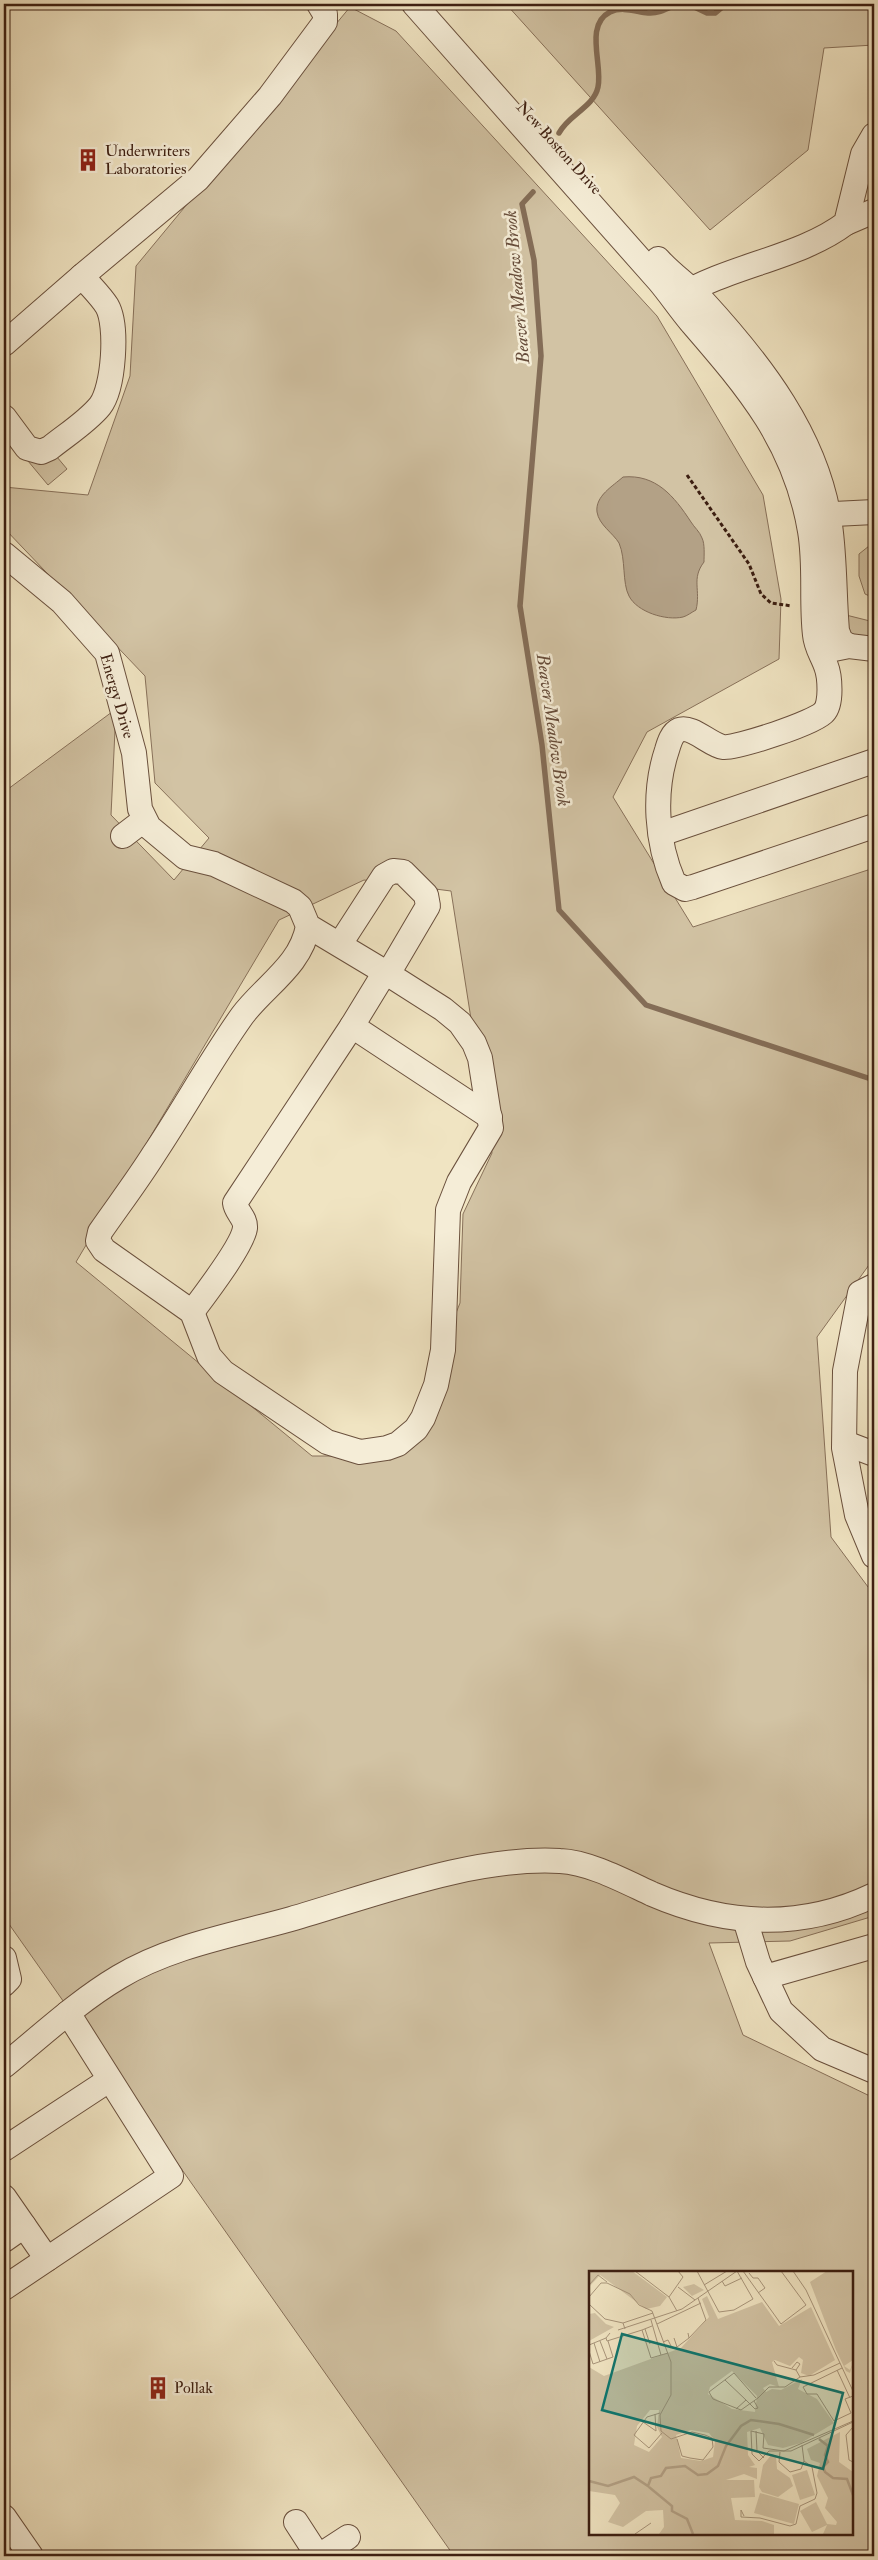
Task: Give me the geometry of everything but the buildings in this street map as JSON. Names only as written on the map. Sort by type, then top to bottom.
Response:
[{"type":"street","points":[[4,344],[198,179],[270,96],[325,22],[325,14],[319,4]]},
{"type":"street","name":"New Boston Drive","points":[[414,4],[659,281],[683,294]]},
{"type":"street","name":"New Boston Drive","points":[[430,4],[670,272],[683,294]]},
{"type":"street","points":[[846,223],[863,154],[874,134]]},
{"type":"street","points":[[849,646],[842,641],[836,631],[818,515],[814,465],[798,429],[779,396],[738,342],[683,294],[708,281],[816,242],[846,223],[874,211]]},
{"type":"street","points":[[4,417],[27,448],[41,452],[50,448],[90,415],[104,399],[111,381],[113,364],[109,314],[106,305],[82,276]]},
{"type":"street","points":[[818,515],[849,515],[874,512]]},
{"type":"street","points":[[818,515],[814,565],[815,635],[828,672]]},
{"type":"street","name":"Energy Drive","points":[[4,554],[62,602],[106,653],[134,753],[144,820]]},
{"type":"street","points":[[874,649],[849,646],[839,647],[830,652],[828,659],[827,708],[823,714],[810,722],[726,748],[687,730],[676,731],[669,744],[660,778],[658,796],[661,834],[673,880],[678,886],[685,888],[874,826]]},
{"type":"street","points":[[661,834],[874,761]]},
{"type":"street","points":[[123,836],[144,820],[158,836],[186,857],[214,864],[293,901],[300,908],[308,926],[387,973],[443,1009],[460,1023],[470,1036],[480,1058],[490,1117],[489,1133],[459,1182],[448,1210],[443,1350],[436,1385],[430,1402],[416,1429],[398,1444],[371,1452],[360,1452],[339,1447],[317,1436],[216,1365],[209,1356],[192,1312],[104,1250],[100,1246],[98,1236],[243,1015],[294,961],[303,944],[308,926]]},
{"type":"street","points":[[192,1312],[226,1264],[245,1230],[244,1219],[235,1203],[387,973],[428,906],[426,895],[403,872],[393,871],[384,876],[340,944]]},
{"type":"street","points":[[352,1026],[490,1117]]},
{"type":"street","points":[[874,1286],[860,1293],[858,1301],[845,1371],[844,1443],[867,1515],[874,1556]]},
{"type":"street","points":[[844,1443],[874,1454]]},
{"type":"street","points":[[4,2066],[68,2014],[119,1977],[164,1955],[448,1874],[515,1861],[563,1861],[603,1873],[657,1896],[710,1915],[762,1921],[815,1914],[856,1903],[874,1895]]},
{"type":"street","points":[[745,1919],[765,1977],[781,2011],[822,2049],[874,2070]]},
{"type":"street","points":[[765,1977],[874,1946]]},
{"type":"street","points":[[4,1958],[9,1979],[4,1984]]},
{"type":"street","points":[[4,2288],[171,2176],[68,2014]]},
{"type":"street","points":[[4,2149],[109,2080]]},
{"type":"street","points":[[4,2197],[47,2259]]},
{"type":"street","points":[[4,2240],[24,2226]]},
{"type":"street","points":[[4,2517],[31,2556]]},
{"type":"street","points":[[296,2522],[318,2556],[348,2537]]},
{"type":"path","points":[[686,475],[749,564],[761,594],[771,603],[799,607]]},
{"type":"shaded area","points":[[506,4],[874,4],[874,45],[824,48],[808,150],[710,230]]},
{"type":"shaded area","points":[[350,7],[396,31],[657,316],[763,495],[781,599],[779,659],[647,732],[613,797],[693,927],[874,868],[874,1258],[817,1337],[831,1537],[874,1595],[874,1916],[790,1941],[709,1943],[743,2035],[874,2098],[874,2556],[454,2556],[4,1917],[4,792],[116,709],[111,815],[174,880],[209,838],[155,783],[145,676],[4,528],[4,487],[88,495],[130,376],[136,266]],"holes":[[[364,880],[451,891],[492,1153],[463,1214],[460,1303],[399,1456],[312,1456],[76,1262],[279,920]]]},
{"type":"shaded area","points":[[47,445],[67,469],[48,485],[28,461]]},
{"type":"shaded area","points":[[623,477],[645,479],[663,489],[678,504],[703,540],[704,562],[697,579],[696,610],[685,616],[669,618],[653,614],[638,607],[629,596],[625,584],[623,556],[619,543],[600,521],[597,512],[597,506],[602,496]]},
{"type":"shaded area","points":[[874,542],[874,598],[865,594],[859,576],[859,554]]},
{"type":"shaded area","points":[[846,615],[874,622],[874,637],[848,637]]},
{"type":"waterway","name":"Beaver Meadow Brook","points":[[559,133],[568,121],[586,106],[596,94],[599,78],[596,36],[602,18],[615,10],[625,9],[656,13],[677,4]]},
{"type":"waterway","name":"Beaver Meadow Brook","points":[[688,4],[707,13],[715,13],[726,4]]},
{"type":"waterway","name":"Beaver Meadow Brook","points":[[838,4],[844,7],[856,4]]},
{"type":"waterway","name":"Beaver Meadow Brook","points":[[533,192],[522,204],[534,260],[541,356],[520,606],[542,745],[559,910],[646,1005],[874,1080]]},
{"type":"place","name":"Underwriters Laboratories","points":[[88,160]]},
{"type":"place","name":"Pollak","points":[[158,2388]]}]
